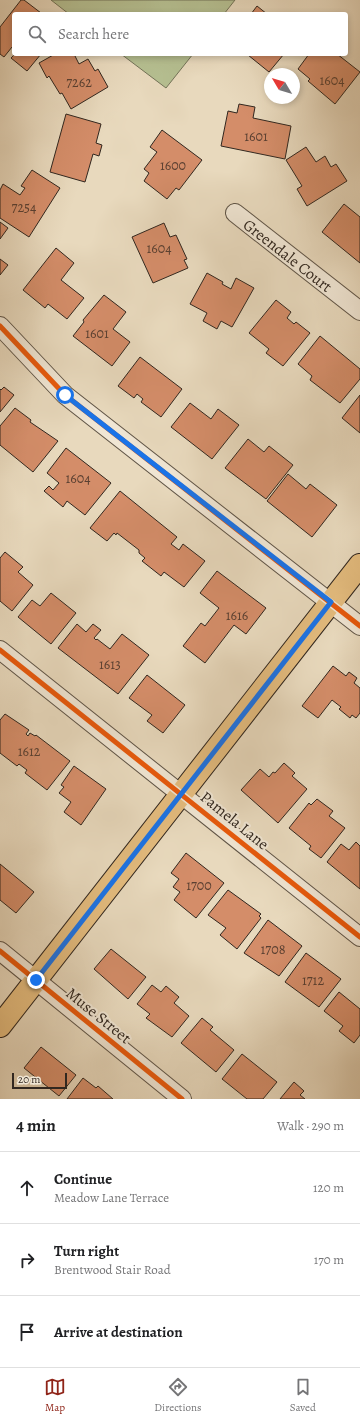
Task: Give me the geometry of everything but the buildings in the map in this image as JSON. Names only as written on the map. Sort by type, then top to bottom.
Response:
[{"type":"main road","points":[[0,1026],[360,565]]},
{"type":"street","name":"Greendale Court","points":[[235,213],[360,311]]},
{"type":"street","points":[[0,326],[65,395],[360,626]]},
{"type":"street","name":"Pamela Lane","points":[[0,650],[360,937]]},
{"type":"street","name":"Muse Street","points":[[0,951],[182,1099]]},
{"type":"green space","points":[[51,0],[235,0],[226,12],[66,12]]},
{"type":"green space","points":[[124,56],[191,56],[166,88]]},
{"type":"cycle path","points":[[0,326],[65,395],[360,626]]},
{"type":"cycle path","points":[[0,650],[360,937]]},
{"type":"cycle path","points":[[0,951],[182,1099]]},
{"type":"route","points":[[36,980],[331,602],[65,395]]}]
